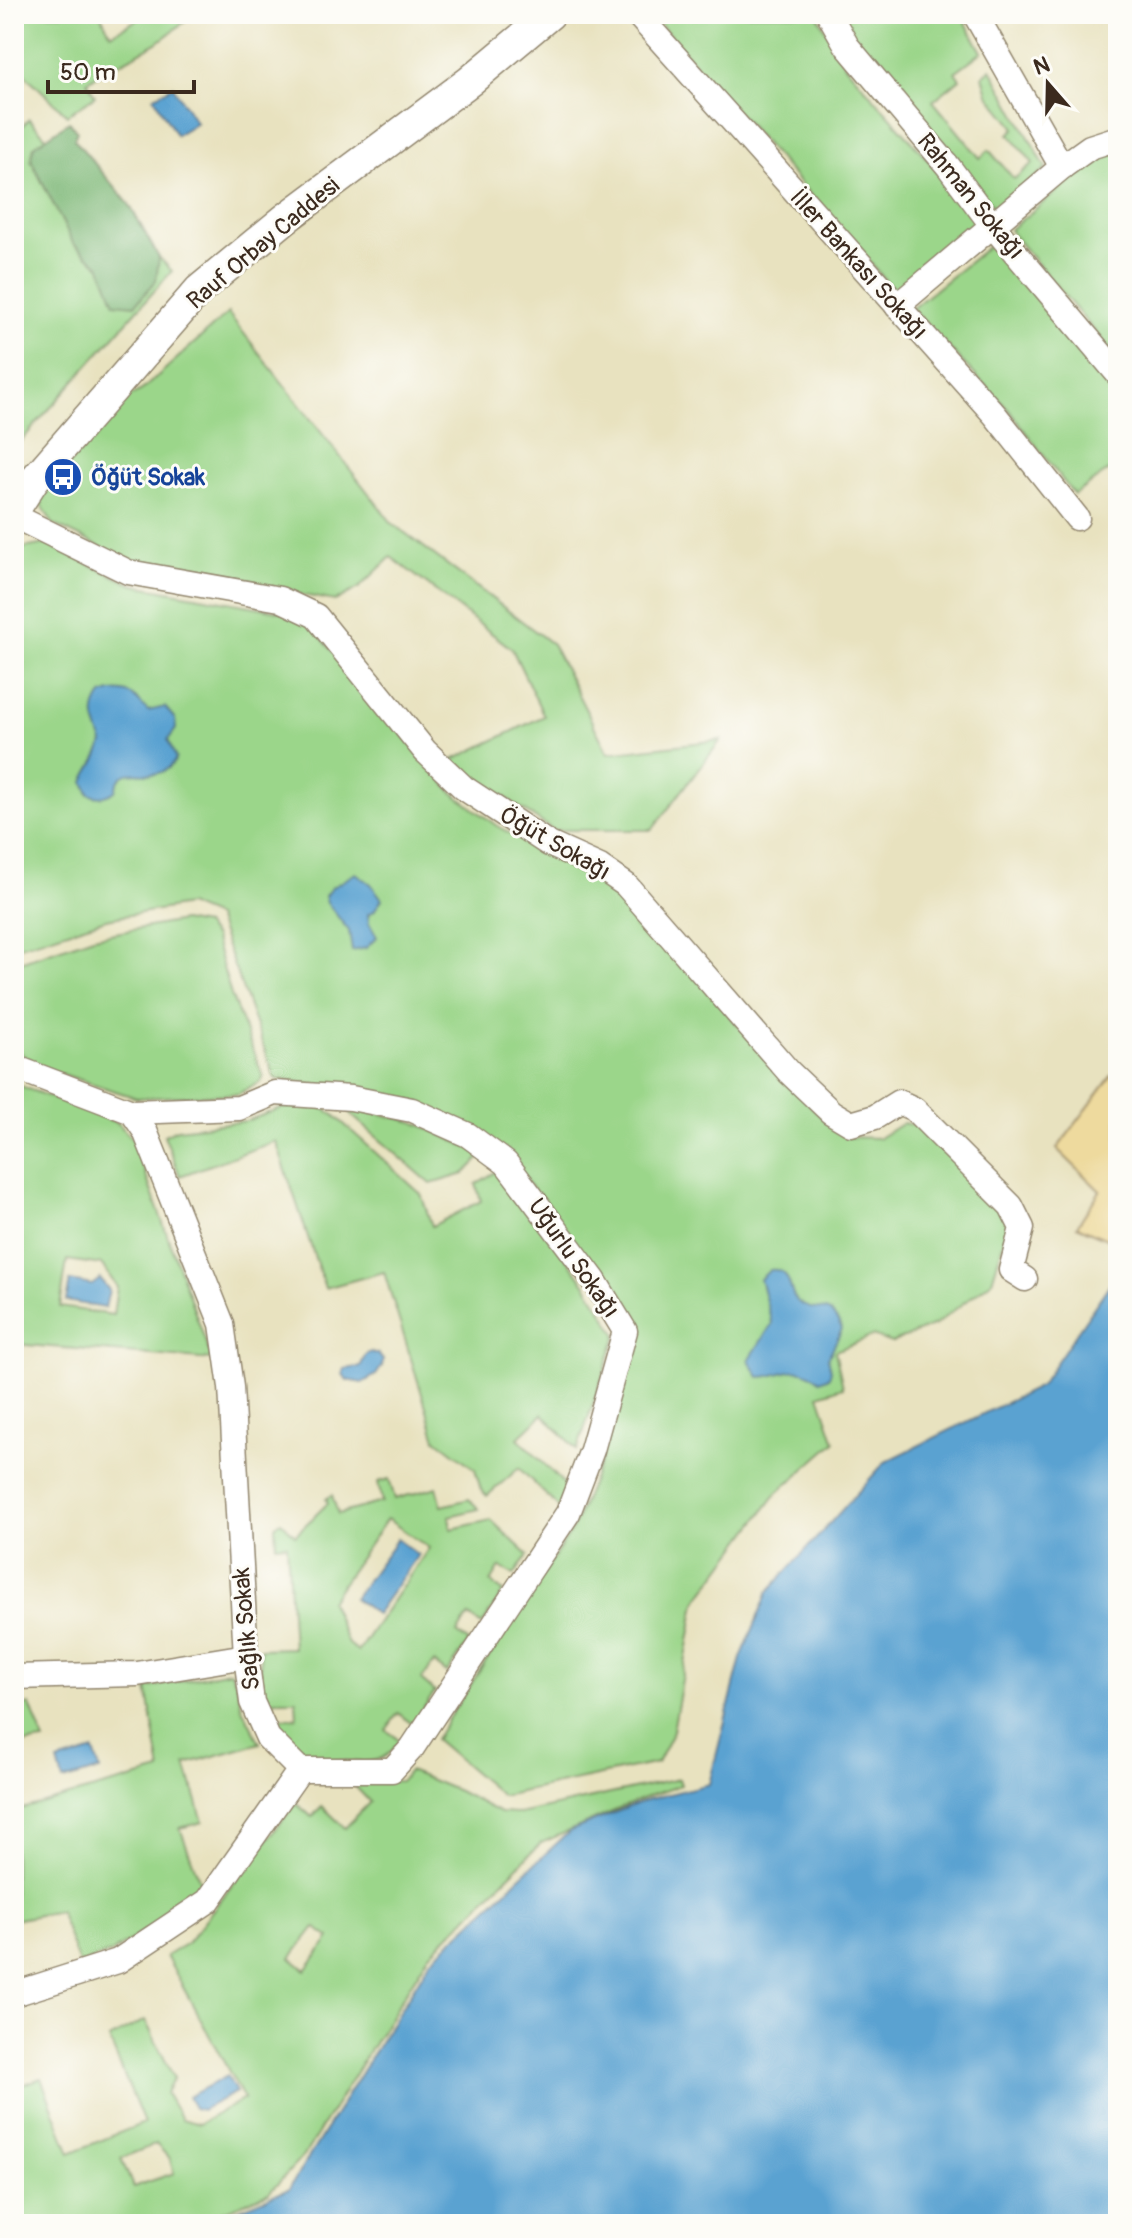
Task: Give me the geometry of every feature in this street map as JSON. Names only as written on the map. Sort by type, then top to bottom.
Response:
[{"type":"street","name":"Rauf Orbay Caddesi","points":[[14,487],[138,335],[188,280],[322,173],[535,14]]},
{"type":"street","name":"Rauf Orbay Caddesi","points":[[14,514],[33,481],[199,290],[285,219],[470,81],[550,14]]},
{"type":"street","name":"İller Bankası Sokağı","points":[[637,14],[995,415],[1077,518]]},
{"type":"street","name":"Rahman Sokağı","points":[[829,14],[847,46],[1118,374]]},
{"type":"street","points":[[975,14],[1062,167]]},
{"type":"street","points":[[897,306],[1062,167],[1090,147],[1115,139],[1118,142]]},
{"type":"street","name":"Öğüt Sokağı","points":[[14,514],[128,572],[280,599],[316,616],[425,751],[464,788],[549,844],[600,867],[626,885],[789,1072],[831,1112],[851,1124],[875,1117],[899,1102],[914,1109],[1011,1206],[1022,1228],[1011,1270],[1025,1279]]},
{"type":"street","name":"Uğurlu Sokağı","points":[[14,1067],[132,1112],[239,1108],[275,1093],[351,1098],[412,1110],[468,1135],[506,1163],[594,1280],[625,1331],[592,1450],[568,1513],[412,1748],[392,1770],[300,1770]]},
{"type":"street","name":"Sağlık Sokak","points":[[132,1112],[145,1131],[222,1324],[231,1387],[246,1656],[252,1702],[268,1738],[300,1770]]},
{"type":"street","points":[[14,1677],[137,1674],[246,1656]]},
{"type":"street","points":[[14,1994],[118,1961],[208,1901],[300,1770]]},
{"type":"green space","points":[[14,14],[100,14],[111,34],[148,14],[195,14],[157,43],[87,81],[95,96],[67,115],[14,64]]},
{"type":"green space","points":[[651,14],[817,14],[844,64],[981,220],[894,290]]},
{"type":"green space","points":[[840,14],[961,14],[982,52],[955,72],[960,79],[933,101],[980,158],[989,150],[1014,179],[1033,163],[1009,134],[1015,128],[988,94],[983,76],[991,69],[1046,168],[996,210],[856,41]]},
{"type":"green space","points":[[29,119],[172,271],[14,449],[14,134]]},
{"type":"green space","points":[[69,122],[77,131],[74,139],[129,204],[159,258],[156,281],[135,305],[115,303],[101,267],[73,243],[31,160],[34,146]]},
{"type":"green space","points":[[1110,149],[1118,150],[1118,359],[1009,230]]},
{"type":"green space","points":[[995,241],[1118,394],[1118,464],[1074,495],[1008,409],[911,309]]},
{"type":"green space","points":[[228,313],[392,523],[552,644],[608,753],[721,740],[652,830],[553,830],[451,761],[544,716],[512,649],[391,557],[359,588],[335,601],[136,564],[53,524],[38,499],[127,398],[142,390]]},
{"type":"green space","points":[[46,544],[134,585],[284,612],[309,623],[453,793],[497,826],[621,895],[824,1120],[849,1137],[879,1138],[903,1123],[918,1126],[1005,1209],[1009,1223],[992,1281],[935,1325],[891,1343],[873,1336],[835,1351],[843,1387],[819,1395],[835,1442],[777,1493],[696,1602],[673,1731],[657,1763],[502,1796],[435,1739],[573,1528],[601,1460],[634,1329],[512,1161],[420,1103],[275,1078],[216,917],[187,905],[106,919],[14,948],[14,584],[23,548]]},
{"type":"green space","points":[[182,921],[204,925],[214,937],[231,995],[263,1076],[262,1081],[238,1094],[137,1098],[37,1066],[14,1048],[14,964],[93,937]]},
{"type":"green space","points":[[18,1085],[118,1123],[133,1140],[212,1360],[14,1344],[14,1208],[17,1208],[14,1196],[14,1091]],"holes":[[[67,1260],[102,1265],[117,1287],[113,1315],[60,1307]]]},
{"type":"green space","points":[[316,1104],[333,1114],[421,1194],[432,1226],[481,1201],[476,1184],[500,1169],[587,1286],[617,1335],[577,1450],[543,1414],[518,1438],[566,1486],[559,1508],[519,1468],[487,1496],[481,1490],[475,1469],[436,1439],[384,1272],[325,1288],[276,1141],[180,1176],[164,1135],[177,1129],[246,1121],[291,1105]]},
{"type":"green space","points":[[352,1107],[414,1122],[477,1151],[480,1158],[464,1174],[431,1184],[350,1114]]},
{"type":"green space","points":[[389,1479],[395,1499],[437,1487],[442,1506],[469,1499],[479,1509],[449,1516],[451,1529],[491,1520],[528,1555],[514,1575],[500,1567],[491,1582],[503,1592],[482,1625],[469,1616],[457,1633],[469,1642],[447,1673],[434,1663],[421,1680],[435,1692],[412,1724],[398,1713],[386,1730],[400,1740],[392,1750],[373,1761],[333,1760],[294,1747],[283,1736],[274,1719],[297,1717],[296,1700],[274,1700],[273,1704],[261,1704],[260,1649],[293,1648],[287,1544],[276,1545],[275,1526],[281,1521],[295,1535],[328,1503],[326,1499],[332,1495],[338,1514],[382,1502],[378,1482]],"holes":[[[387,1519],[429,1548],[358,1651],[348,1644],[330,1601]]]},
{"type":"green space","points":[[230,1671],[242,1708],[260,1743],[186,1764],[203,1822],[180,1828],[204,1892],[111,1953],[79,1964],[59,1911],[14,1920],[14,1811],[161,1771],[147,1688]]},
{"type":"green space","points":[[14,1705],[30,1705],[44,1741],[14,1745]]},
{"type":"green space","points":[[409,1771],[500,1813],[519,1814],[679,1779],[681,1785],[541,1843],[429,1955],[305,2154],[269,2193],[192,2224],[14,2224],[14,2088],[41,2078],[70,2153],[144,2123],[109,2039],[145,2020],[174,2078],[166,2093],[181,2119],[199,2124],[244,2099],[166,1956],[187,1943],[296,1803],[312,1817],[322,1806],[345,1828],[370,1802],[351,1782],[401,1781]],"holes":[[[315,1927],[330,1938],[306,1970],[291,1958]],[[156,2144],[169,2158],[174,2173],[133,2187],[121,2158]]]},
{"type":"sand","points":[[1118,1067],[1118,1244],[1077,1226],[1100,1191],[1057,1149]]},
{"type":"water","points":[[173,86],[196,123],[176,135],[154,97]]},
{"type":"water","points":[[128,693],[148,711],[165,707],[175,719],[176,729],[168,740],[176,759],[159,773],[125,775],[119,780],[115,791],[96,796],[89,794],[84,782],[103,742],[95,718],[96,707],[102,695]]},
{"type":"water","points":[[356,873],[371,884],[382,899],[368,914],[377,937],[366,948],[352,951],[349,931],[325,896],[331,888]]},
{"type":"water","points":[[770,1270],[778,1270],[787,1277],[796,1300],[808,1307],[828,1311],[842,1329],[828,1358],[829,1377],[820,1381],[797,1370],[759,1377],[749,1360],[772,1324],[760,1279]]},
{"type":"water","points":[[1118,1272],[1118,2224],[204,2224],[289,2189],[431,1960],[570,1831],[646,1800],[709,1784],[741,1658],[768,1592],[885,1462],[1040,1386]]},
{"type":"water","points":[[100,1279],[109,1290],[105,1308],[66,1301],[70,1281],[92,1285]]},
{"type":"water","points":[[371,1352],[383,1360],[376,1375],[362,1383],[347,1380],[344,1369],[360,1367],[366,1354]]},
{"type":"water","points":[[397,1539],[418,1555],[376,1614],[354,1598]]},
{"type":"water","points":[[94,1751],[100,1770],[63,1781],[58,1762]]},
{"type":"water","points":[[227,2076],[236,2092],[201,2110],[194,2108],[188,2097]]},
{"type":"place","name":"Öğüt Sokak","points":[[63,477]]}]
